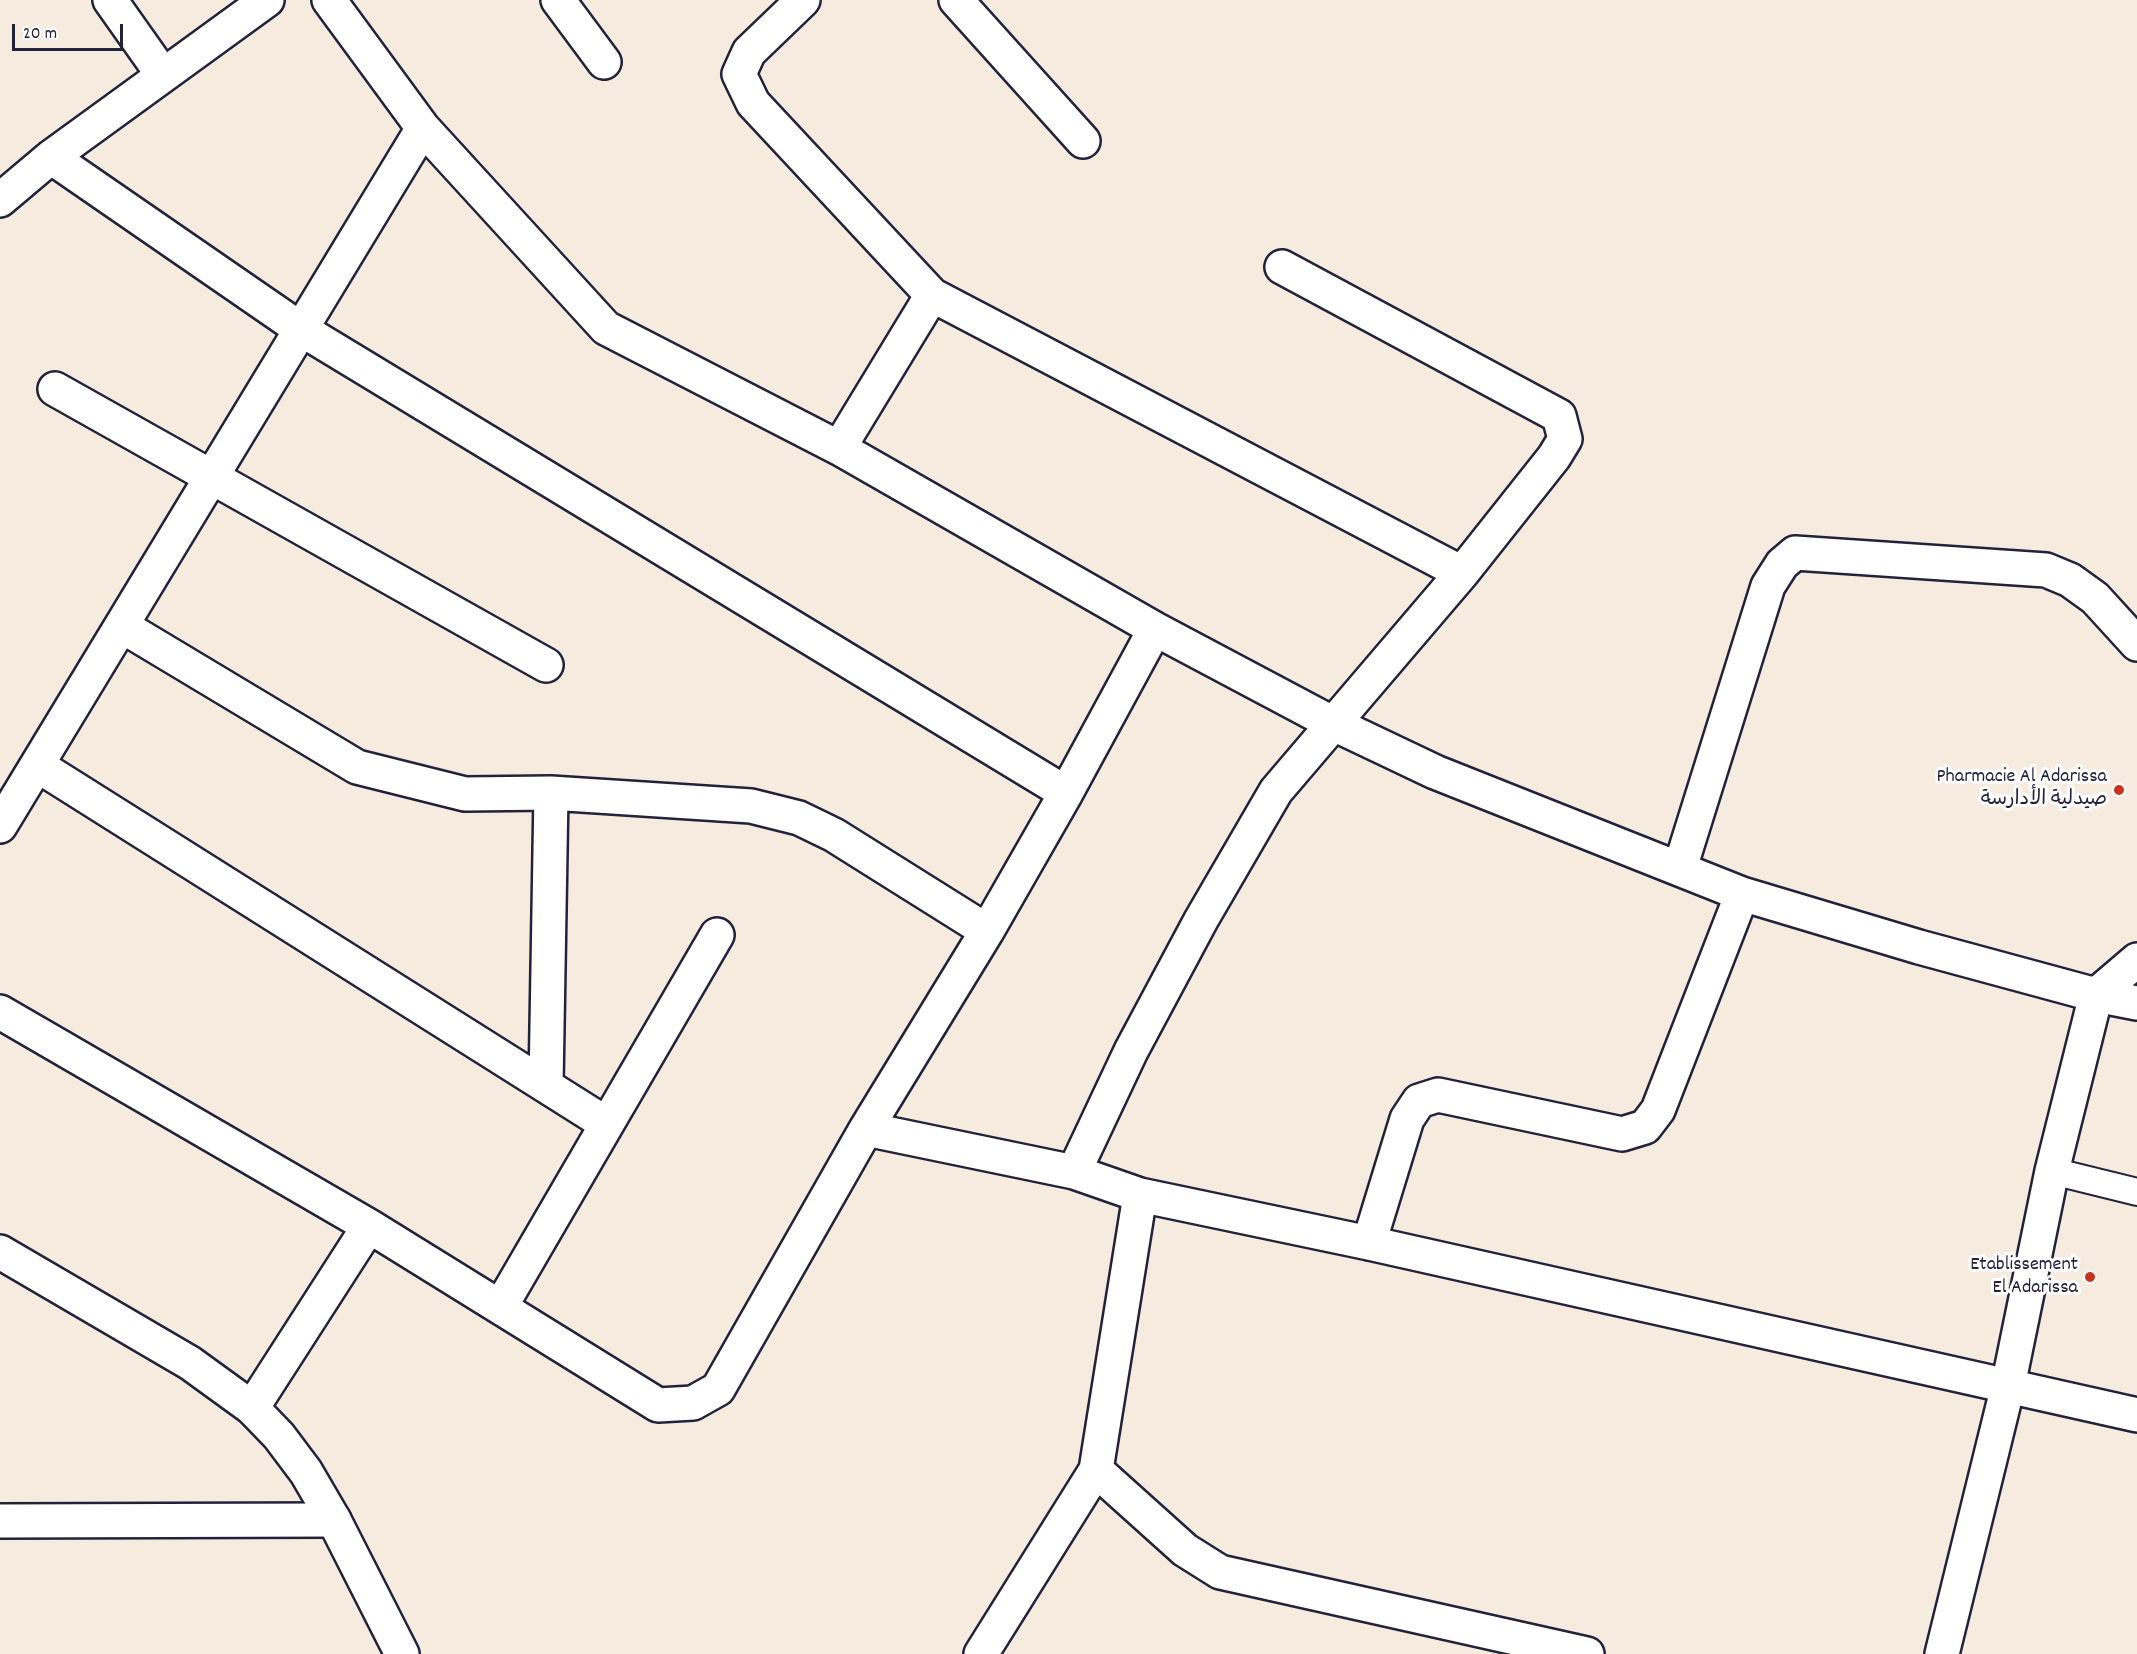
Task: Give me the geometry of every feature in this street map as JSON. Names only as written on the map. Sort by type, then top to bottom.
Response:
[{"type":"street","points":[[110,0],[163,75]]},
{"type":"street","points":[[0,200],[51,157],[267,0]]},
{"type":"street","points":[[329,0],[423,128],[606,328],[839,448],[1155,629],[1332,723],[1435,772],[1742,894],[1919,947],[2096,995],[2137,1003]]},
{"type":"street","points":[[558,0],[604,62]]},
{"type":"street","points":[[803,0],[749,52],[739,74],[753,103],[932,295],[1462,573]]},
{"type":"street","points":[[956,0],[1083,141]]},
{"type":"street","points":[[0,826],[9,792],[37,765],[213,478],[299,328],[423,128]]},
{"type":"street","points":[[51,157],[299,328],[1066,793]]},
{"type":"street","points":[[1074,1172],[1131,1051],[1206,910],[1276,791],[1462,573],[1554,457],[1565,438],[1558,416],[1282,267]]},
{"type":"street","points":[[839,448],[932,295]]},
{"type":"street","points":[[55,389],[546,665]]},
{"type":"street","points":[[1680,868],[1768,586],[1782,564],[1795,553],[2046,570],[2070,580],[2095,598],[2137,644]]},
{"type":"street","points":[[122,626],[357,767],[465,794],[551,793],[751,807],[799,818],[834,835],[987,931]]},
{"type":"street","points":[[0,1012],[369,1226],[658,1405],[693,1403],[718,1389],[866,1129],[987,931],[1066,793],[1155,629]]},
{"type":"street","points":[[37,765],[605,1122]]},
{"type":"street","points":[[546,1085],[551,793]]},
{"type":"street","points":[[1370,1243],[1407,1119],[1419,1101],[1438,1095],[1622,1134],[1645,1127],[1658,1110],[1742,894]]},
{"type":"street","points":[[501,1306],[605,1122],[717,935]]},
{"type":"street","points":[[1942,1654],[2008,1386],[2052,1171],[2096,995],[2137,960]]},
{"type":"street","points":[[866,1129],[1074,1172],[1140,1195],[1370,1243],[2137,1415]]},
{"type":"street","points":[[2052,1171],[2137,1192]]},
{"type":"street","points":[[981,1654],[1096,1470],[1140,1195]]},
{"type":"street","points":[[252,1408],[369,1226]]},
{"type":"street","points":[[0,1251],[190,1363],[252,1408],[279,1436],[306,1472],[334,1520],[402,1654]]},
{"type":"street","points":[[1096,1470],[1185,1550],[1220,1572],[1587,1654]]},
{"type":"street","points":[[0,1521],[334,1520]]},
{"type":"place","name":"Pharmacie Al Adarissa صيدلية الأدارسة","points":[[2119,790]]},
{"type":"place","name":"Etablissement El Adarissa","points":[[2090,1277]]}]
